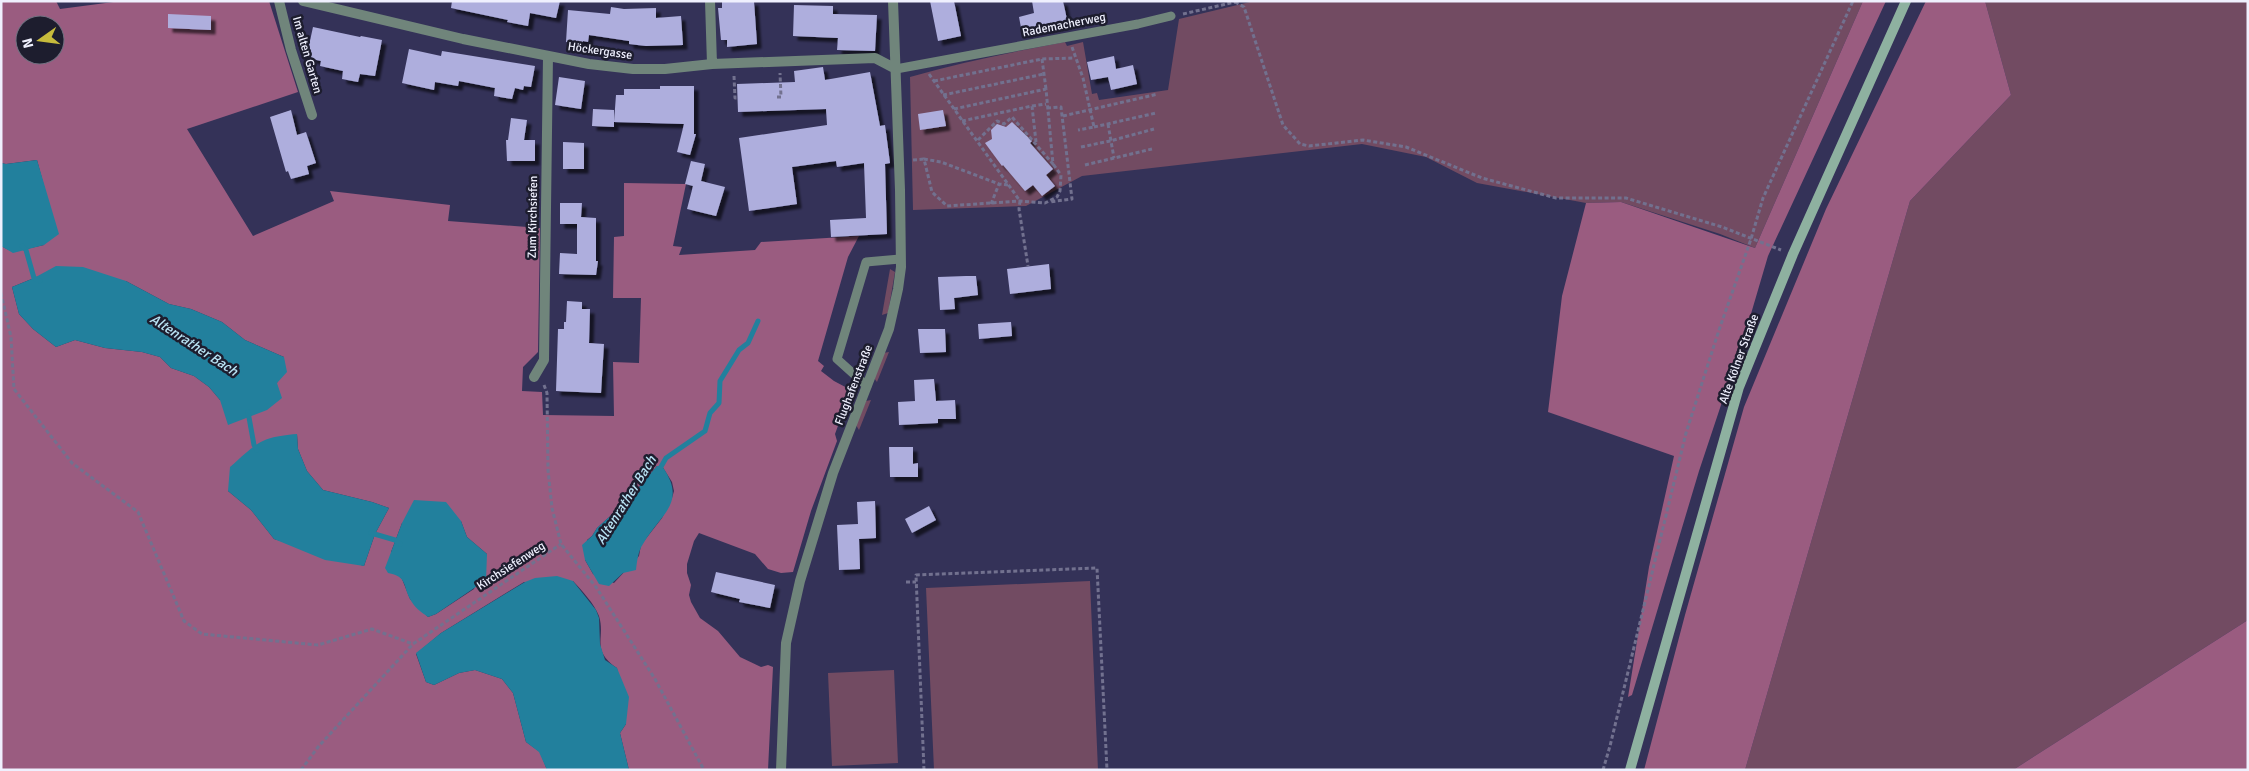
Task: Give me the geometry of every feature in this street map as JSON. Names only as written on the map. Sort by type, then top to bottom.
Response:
[{"type":"main road","name":"Alte Kölner Straße","points":[[1630,770],[1739,387],[1793,254],[1906,1]]},
{"type":"street","name":"Im alten Garten","points":[[279,1],[290,50],[312,115]]},
{"type":"street","name":"Höckergasse","points":[[303,1],[589,64],[633,69],[665,69],[712,64],[875,58],[896,69]]},
{"type":"street","points":[[710,1],[712,64]]},
{"type":"street","name":"Flughafenstraße","points":[[781,770],[786,643],[800,581],[833,473],[890,322],[898,289],[900,259],[893,1]]},
{"type":"street","name":"Zum Kirchsiefen","points":[[534,377],[544,360],[548,56]]},
{"type":"lane","name":"Rademacherweg","points":[[896,69],[1171,16]]},
{"type":"lane","points":[[867,386],[837,359],[866,262],[900,259]]},
{"type":"path","points":[[1171,16],[1236,1],[1244,6],[1283,125],[1300,144],[1309,146],[1363,140],[1406,147],[1482,178],[1556,198],[1626,198],[1722,226],[1793,254]]},
{"type":"path","points":[[1603,770],[1686,434],[1751,239],[1762,198],[1854,1]]},
{"type":"path","points":[[1069,37],[1074,58],[1083,78],[1094,127]]},
{"type":"path","points":[[934,81],[1042,59],[1074,58]]},
{"type":"path","points":[[1042,59],[1052,164]]},
{"type":"path","points":[[777,97],[781,97],[780,61]]},
{"type":"path","points":[[921,64],[1020,201],[1019,209],[1028,266]]},
{"type":"path","points":[[944,94],[1044,74]]},
{"type":"path","points":[[735,78],[735,98],[737,98]]},
{"type":"path","points":[[954,109],[1046,89]]},
{"type":"path","points":[[1063,116],[1158,94]]},
{"type":"path","points":[[1032,106],[1036,144]]},
{"type":"path","points":[[924,159],[932,192],[947,206],[1020,201],[1045,203],[1072,199],[1061,107],[1032,106],[962,121]]},
{"type":"path","points":[[1078,130],[1156,113]]},
{"type":"path","points":[[977,141],[997,121],[1004,124],[1012,117],[1061,175],[1060,191],[1057,197],[1045,203]]},
{"type":"path","points":[[1108,124],[1114,158]]},
{"type":"path","points":[[1081,146],[1110,141],[1154,129]]},
{"type":"path","points":[[1085,164],[1152,149]]},
{"type":"path","points":[[913,160],[924,159],[941,162],[999,184],[1008,185]]},
{"type":"path","points":[[991,204],[999,184]]},
{"type":"path","points":[[1,293],[11,337],[14,389],[72,463],[138,512],[184,621],[202,634],[318,645],[372,629],[412,644]]},
{"type":"path","points":[[534,377],[544,384],[547,393],[548,470],[552,508],[561,544]]},
{"type":"path","name":"Kirchsiefenweg","points":[[301,770],[318,747],[412,644],[561,544],[596,587],[656,679],[704,770]]},
{"type":"path","points":[[924,770],[916,575],[1097,568],[1107,770]]},
{"type":"path","points":[[906,582],[916,582]]},
{"type":"shaded area","points":[[1,1],[56,1],[60,9],[121,1],[269,1],[298,92],[187,129],[253,236],[334,201],[330,191],[450,205],[448,221],[540,228],[538,352],[523,367],[522,391],[542,392],[543,415],[614,416],[613,362],[639,363],[641,298],[613,298],[614,237],[624,236],[624,183],[686,184],[673,246],[682,247],[679,255],[755,250],[761,242],[859,236],[848,257],[818,361],[824,366],[821,371],[851,390],[835,434],[837,441],[811,511],[793,572],[781,573],[768,569],[755,554],[699,533],[694,541],[687,564],[687,573],[691,585],[689,595],[700,618],[718,631],[740,657],[761,667],[768,665],[773,667],[768,770],[629,770],[620,733],[626,724],[617,668],[609,661],[601,649],[601,624],[597,611],[588,597],[573,581],[524,582],[441,633],[416,654],[426,682],[434,685],[459,673],[475,670],[502,679],[513,693],[526,742],[540,752],[547,770],[1,770],[1,246],[13,252],[44,245],[47,197],[37,160],[1,163]],"holes":[[[34,278],[126,281],[169,304],[191,309],[222,322],[245,340],[284,357],[277,383],[220,400],[209,387],[194,376],[171,368],[160,357],[142,352],[105,348],[75,340],[56,347],[33,329],[19,314],[12,287]],[[297,434],[298,449],[307,471],[323,490],[389,508],[375,534],[364,566],[274,539],[251,510],[228,491]],[[657,466],[662,466],[672,482],[674,491],[672,498],[662,518],[641,545],[639,556],[614,583],[593,574],[585,560],[587,540],[597,528],[628,500]],[[461,521],[467,537],[487,554],[474,589],[436,614],[428,617],[410,599],[402,579],[397,574],[391,552],[402,523]]]},
{"type":"shaded area","points":[[1254,1],[1863,1],[1755,248],[1720,234],[1621,202],[1586,203],[1477,183],[1426,157],[1362,144],[1082,176],[1026,206],[913,210],[910,77],[1065,42],[1067,46],[1083,42],[1092,94],[1097,93],[1099,100],[1168,90],[1179,19]]},
{"type":"shaded area","points":[[1863,1],[1886,1],[1768,256],[1748,324],[1699,471],[1632,695],[1628,697],[1649,567],[1674,456],[1548,412],[1562,296],[1586,203],[1621,202],[1755,248]]},
{"type":"shaded area","points":[[1926,1],[1985,1],[2011,95],[1910,201],[1745,770],[1644,770],[1685,615],[1744,407],[1826,209]]},
{"type":"shaded area","points":[[1985,1],[2248,1],[2248,620],[2013,770],[1745,770],[1910,201],[2011,95]]},
{"type":"shaded area","points":[[890,269],[895,272],[888,313],[882,315]]},
{"type":"shaded area","points":[[889,352],[877,382],[874,378],[883,353]]},
{"type":"shaded area","points":[[871,400],[859,430],[856,425],[866,401]]},
{"type":"shaded area","points":[[1090,581],[1098,770],[934,770],[926,588]]},
{"type":"shaded area","points":[[2248,620],[2248,770],[2013,770]]},
{"type":"shaded area","points":[[894,670],[898,763],[832,766],[828,673]]},
{"type":"water","points":[[37,160],[59,234],[44,245],[13,253],[1,246],[1,163]]},
{"type":"water","points":[[56,266],[83,267],[126,281],[169,304],[191,309],[222,322],[245,340],[284,357],[287,372],[277,383],[282,398],[267,410],[228,425],[220,400],[209,387],[194,376],[171,368],[160,357],[142,352],[105,348],[75,340],[56,347],[33,329],[19,314],[12,287]]},
{"type":"water","points":[[297,434],[298,449],[307,471],[323,490],[389,508],[375,534],[364,566],[325,560],[274,539],[251,510],[228,491],[230,467],[253,447],[267,439]]},
{"type":"water","points":[[657,466],[662,466],[673,489],[669,507],[641,547],[636,570],[623,573],[609,586],[599,584],[585,560],[582,545],[592,536],[597,528],[628,500]]},
{"type":"water","points":[[414,500],[446,502],[461,521],[467,537],[487,554],[486,580],[436,614],[428,617],[412,602],[404,582],[398,576],[388,573],[385,568],[402,523]]},
{"type":"water","points":[[557,576],[573,581],[596,610],[599,618],[600,644],[605,660],[617,668],[629,697],[626,724],[620,733],[629,770],[547,770],[539,752],[526,742],[513,693],[502,679],[475,670],[459,673],[434,685],[426,682],[416,653],[441,633],[525,582],[535,578]]},
{"type":"building","points":[[452,1],[560,1],[556,18],[530,13],[528,26],[451,8]]},
{"type":"building","points":[[754,1],[757,44],[727,47],[727,40],[721,40],[718,8],[722,8],[722,2]]},
{"type":"building","points":[[930,1],[954,1],[961,36],[938,41]]},
{"type":"building","points":[[1032,1],[1063,1],[1068,24],[1022,33],[1019,17],[1034,13]]},
{"type":"building","points":[[794,5],[833,6],[833,14],[877,15],[875,51],[837,50],[838,38],[793,36]]},
{"type":"building","points":[[611,7],[624,9],[656,8],[656,18],[681,16],[683,45],[646,46],[629,44],[629,41],[589,35],[588,42],[583,41],[582,44],[566,42],[568,10],[610,14]]},
{"type":"building","points":[[168,14],[211,16],[211,30],[168,28]]},
{"type":"building","points":[[313,27],[382,40],[375,76],[360,74],[358,82],[342,79],[343,71],[320,66],[321,61],[312,59],[308,50]]},
{"type":"building","points":[[409,49],[441,56],[442,51],[535,66],[531,87],[524,86],[523,90],[515,88],[512,99],[494,96],[495,88],[459,81],[458,86],[435,82],[434,90],[402,83]]},
{"type":"building","points":[[1114,56],[1116,69],[1133,65],[1137,84],[1111,90],[1108,77],[1091,80],[1087,62]]},
{"type":"building","points":[[823,67],[825,80],[870,72],[880,126],[885,125],[890,163],[885,164],[887,234],[831,237],[830,220],[866,218],[864,163],[837,167],[836,161],[792,167],[797,204],[749,211],[739,138],[827,125],[826,109],[738,112],[737,84],[795,82],[794,71]]},
{"type":"building","points":[[559,77],[585,81],[581,109],[555,105]]},
{"type":"building","points":[[660,86],[694,86],[694,134],[696,134],[690,155],[677,152],[684,124],[614,122],[616,95],[624,95],[624,89],[660,89]]},
{"type":"building","points":[[593,109],[614,110],[614,127],[592,126]]},
{"type":"building","points":[[291,110],[297,135],[306,132],[316,163],[307,166],[309,174],[291,179],[288,171],[286,172],[270,117]]},
{"type":"building","points":[[943,110],[946,126],[920,130],[918,114]]},
{"type":"building","points":[[511,118],[527,120],[524,140],[535,140],[535,161],[507,161],[506,140],[508,140]]},
{"type":"building","points":[[1012,122],[1032,141],[1030,143],[1053,169],[1046,175],[1055,186],[1042,196],[1033,185],[1025,191],[1002,166],[985,143],[992,139],[991,130],[997,124],[1006,127]]},
{"type":"building","points":[[563,142],[584,143],[584,169],[563,169]]},
{"type":"building","points":[[691,161],[705,164],[701,181],[725,187],[716,216],[687,209],[693,186],[685,184]]},
{"type":"building","points":[[560,203],[582,203],[581,217],[596,218],[596,261],[598,261],[596,275],[559,274],[560,253],[577,254],[577,224],[560,224]]},
{"type":"building","points":[[1049,264],[1051,289],[1010,294],[1007,269]]},
{"type":"building","points":[[976,276],[978,295],[954,298],[955,309],[940,310],[938,277]]},
{"type":"building","points":[[567,301],[582,302],[582,309],[590,309],[589,343],[604,344],[601,393],[556,391],[558,329],[564,329]]},
{"type":"building","points":[[1011,322],[1012,336],[979,339],[978,324]]},
{"type":"building","points":[[918,329],[945,329],[946,352],[920,353]]},
{"type":"building","points":[[934,379],[936,401],[955,400],[956,419],[938,419],[938,423],[899,425],[898,402],[915,401],[914,380]]},
{"type":"building","points":[[889,447],[913,447],[913,464],[918,463],[918,477],[890,477]]},
{"type":"building","points":[[875,501],[876,538],[859,539],[860,569],[839,570],[837,525],[858,524],[857,502]]},
{"type":"building","points":[[929,506],[936,520],[912,533],[905,519]]},
{"type":"building","points":[[716,572],[775,585],[770,608],[739,602],[740,599],[711,592]]},
{"type":"waterway","name":"Altenrather Bach","points":[[22,246],[26,250],[34,278],[40,281]]},
{"type":"waterway","name":"Altenrather Bach","points":[[658,472],[666,458],[705,431],[710,413],[719,403],[720,381],[739,350],[748,343],[758,321]]},
{"type":"waterway","name":"Altenrather Bach","points":[[248,412],[254,445],[257,450]]},
{"type":"waterway","name":"Altenrather Bach","points":[[371,533],[395,540],[400,544]]}]
